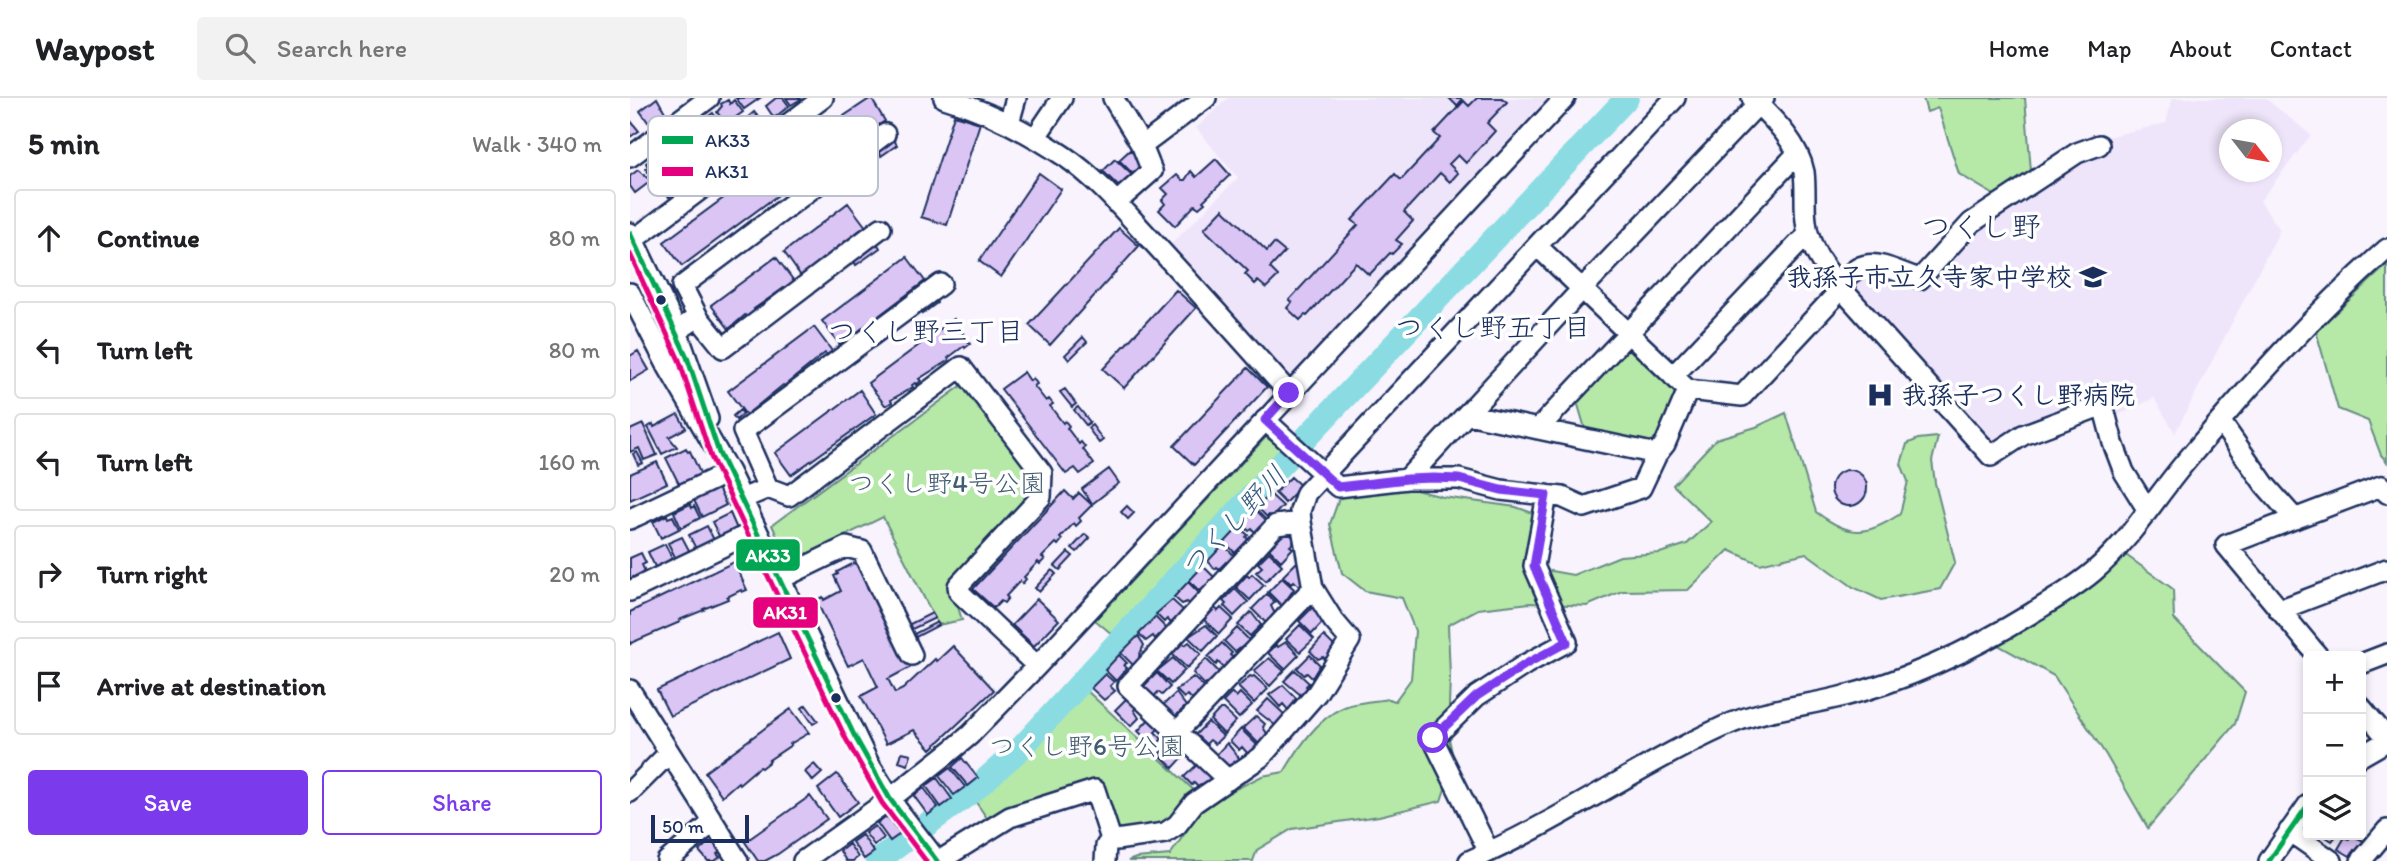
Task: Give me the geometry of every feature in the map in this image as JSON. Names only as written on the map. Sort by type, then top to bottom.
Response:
[{"type":"street","points":[[685,116],[709,98]]},
{"type":"street","points":[[798,116],[823,98]]},
{"type":"street","points":[[944,98],[971,106],[1009,123],[1066,157],[1116,203],[1289,393]]},
{"type":"street","points":[[1009,123],[1016,98]]},
{"type":"street","points":[[1035,138],[1062,98]]},
{"type":"street","points":[[1113,98],[1142,146],[1152,171],[1116,203]]},
{"type":"street","points":[[1142,146],[1206,98]]},
{"type":"street","points":[[803,861],[890,799],[970,735],[1565,98]]},
{"type":"street","points":[[1112,838],[1116,840],[1165,833],[1177,825],[1194,803],[1261,757],[1317,693],[1350,640],[1333,620],[1313,588],[1300,510],[1306,493],[1675,98]]},
{"type":"street","points":[[1407,479],[1758,100],[1787,135],[1804,172],[1806,225],[1818,258],[1840,287],[1991,456],[2023,435],[2103,405],[2124,472],[2147,509]]},
{"type":"street","points":[[878,139],[885,134]]},
{"type":"street","points":[[630,157],[648,144]]},
{"type":"street","points":[[1537,246],[1688,390],[1742,396],[1835,296],[1857,266],[1867,263],[1920,279],[1971,223],[2077,153],[2099,145]]},
{"type":"street","points":[[1538,429],[1797,154]]},
{"type":"street","points":[[688,196],[632,237],[677,331],[719,453]]},
{"type":"street","points":[[802,196],[682,286],[698,317],[723,348],[881,228]]},
{"type":"street","points":[[1673,376],[1798,244],[1811,237]]},
{"type":"street","points":[[1469,861],[1528,834],[1647,766],[1726,726],[1773,709],[1852,693],[1909,675],[1963,652],[2062,594],[2093,572],[2126,538],[2220,421],[2305,326],[2387,249]]},
{"type":"street","points":[[768,488],[743,431],[941,284]]},
{"type":"street","points":[[630,293],[668,367],[729,472],[854,735],[890,799],[938,861],[1010,817],[1095,790],[1112,838]]},
{"type":"street","points":[[677,331],[698,317]]},
{"type":"street","points":[[742,499],[768,488],[789,496],[961,367],[1042,473],[1041,497],[958,586],[959,592],[1037,666]]},
{"type":"street","points":[[1265,420],[1338,487],[1407,479],[1459,479],[1501,490],[1562,497],[1584,507],[1641,488],[1657,454],[1665,444],[1688,390]]},
{"type":"street","points":[[1467,414],[1657,454]]},
{"type":"street","points":[[2220,421],[2265,485],[2295,519]]},
{"type":"street","points":[[630,519],[729,472]]},
{"type":"street","points":[[2314,651],[2226,545],[2381,486],[2387,493]]},
{"type":"street","points":[[1489,852],[1433,738],[1477,696],[1526,664],[1567,642],[1534,566],[1546,495]]},
{"type":"street","points":[[1228,780],[1128,686],[1276,525],[1301,522]]},
{"type":"street","points":[[630,591],[757,530]]},
{"type":"street","points":[[780,579],[846,547],[862,551],[912,655]]},
{"type":"street","points":[[2279,610],[2387,569]]},
{"type":"street","points":[[1177,732],[1313,588]]},
{"type":"street","points":[[2366,662],[2387,654]]},
{"type":"street","points":[[630,690],[738,861]]},
{"type":"street","points":[[2366,713],[2387,740],[2366,753]]},
{"type":"street","points":[[630,792],[669,753]]},
{"type":"street","points":[[2269,861],[2303,812]]},
{"type":"street","points":[[667,861],[713,822]]},
{"type":"street","points":[[2361,861],[2387,830]]},
{"type":"street","points":[[2289,831],[2332,861]]},
{"type":"street","points":[[1105,861],[1106,846],[1112,838]]},
{"type":"shaded area","points":[[1228,98],[1547,99],[1290,376],[1170,245],[1238,178],[1196,128]]},
{"type":"shaded area","name":"我孫子市立久寺家中学校","points":[[2172,98],[2265,98],[2311,135],[2282,173],[2282,119],[2219,119],[2219,182],[2275,182],[2260,201],[2280,230],[2175,433],[2154,398],[2113,418],[2106,400],[1992,447],[1848,283],[1863,270],[1923,285],[1970,233],[2082,143],[2166,123]]},
{"type":"green space","points":[[1923,98],[2025,98],[2031,171],[2001,199],[1959,174],[1938,108],[1927,112]]},
{"type":"green space","points":[[2387,265],[2387,462],[2381,455],[2368,421],[2338,409],[2316,331]]},
{"type":"green space","points":[[1627,344],[1679,393],[1659,443],[1653,445],[1586,432],[1576,398]]},
{"type":"green space","name":"つくし野4号公園","points":[[968,381],[1037,475],[1037,489],[954,594],[962,620],[938,625],[883,517],[789,563],[772,525]]},
{"type":"green space","points":[[1786,413],[1816,512],[1848,530],[1877,527],[1900,514],[1908,481],[1901,464],[1907,444],[1918,439],[1938,437],[1932,461],[1955,562],[1940,589],[1881,600],[1853,587],[1806,553],[1760,564],[1729,550],[1688,590],[1622,591],[1587,606],[1530,603],[1478,609],[1448,625],[1448,734],[1454,762],[1441,801],[1379,816],[1292,829],[1257,850],[1253,861],[1128,861],[1170,855],[1205,804],[1262,776],[1284,772],[1304,742],[1329,716],[1350,705],[1389,699],[1395,701],[1411,679],[1415,631],[1402,598],[1365,591],[1342,573],[1330,524],[1340,496],[1404,487],[1443,497],[1516,507],[1535,514],[1523,566],[1573,575],[1620,556],[1660,553],[1687,544],[1711,522],[1673,485],[1716,439],[1756,427]]},
{"type":"green space","points":[[1266,437],[1285,452],[1113,635],[1095,620]]},
{"type":"green space","points":[[2123,553],[2173,589],[2174,619],[2245,692],[2235,724],[2148,828],[2106,755],[2054,676],[1996,644]]},
{"type":"green space","name":"つくし野6号公園","points":[[1085,689],[1198,794],[1170,824],[1119,834],[1100,783],[989,821],[973,798],[1041,737]]},
{"type":"building","points":[[657,98],[666,114],[648,116],[648,122],[640,111]]},
{"type":"building","points":[[736,98],[760,98],[744,109]]},
{"type":"building","points":[[776,98],[783,98],[789,106],[773,116],[766,106]]},
{"type":"building","points":[[786,98],[800,98],[801,99],[791,105]]},
{"type":"building","points":[[871,98],[885,121],[878,126],[878,116],[844,116]]},
{"type":"building","points":[[1449,98],[1460,98],[1462,100],[1457,106]]},
{"type":"building","points":[[1477,98],[1502,98],[1507,102],[1487,123],[1495,131],[1466,163],[1458,155],[1449,164],[1458,173],[1450,182],[1440,173],[1404,212],[1413,221],[1396,240],[1402,244],[1392,254],[1369,275],[1356,263],[1307,316],[1300,320],[1287,308],[1292,302],[1289,300],[1358,225],[1352,220],[1395,174],[1401,180],[1440,138],[1434,133],[1464,101],[1469,106]]},
{"type":"building","points":[[728,100],[730,104],[734,100],[743,112],[737,116],[720,116],[717,112],[721,104]]},
{"type":"building","points":[[954,115],[980,123],[947,225],[921,217]]},
{"type":"building","points":[[630,120],[639,131],[630,137]]},
{"type":"building","points":[[894,140],[897,145],[881,156],[878,149]]},
{"type":"building","points":[[1130,150],[1144,164],[1134,175],[1119,160]]},
{"type":"building","points":[[1115,159],[1132,175],[1120,188],[1103,171]]},
{"type":"building","points":[[1216,159],[1230,175],[1203,201],[1205,203],[1199,208],[1195,205],[1175,226],[1159,210],[1165,204],[1162,200],[1168,194],[1162,188],[1177,175],[1185,180],[1191,171],[1196,177]]},
{"type":"building","points":[[638,170],[648,178],[648,183],[635,193],[630,186],[630,176]]},
{"type":"building","points":[[1039,173],[1061,189],[1001,277],[979,261]]},
{"type":"building","points":[[726,196],[777,196],[682,266],[664,242]]},
{"type":"building","points":[[848,203],[866,227],[801,276],[784,252]]},
{"type":"building","points":[[1223,209],[1267,251],[1274,243],[1285,252],[1270,268],[1278,276],[1266,288],[1258,281],[1255,284],[1245,274],[1248,271],[1204,229]]},
{"type":"building","points":[[1119,228],[1139,246],[1050,345],[1029,325]]},
{"type":"building","points":[[877,243],[880,248],[856,265],[853,260]]},
{"type":"building","points":[[776,257],[794,281],[729,329],[711,305]]},
{"type":"building","points":[[907,257],[925,281],[840,345],[822,321]]},
{"type":"building","points":[[1176,290],[1196,308],[1124,388],[1103,369]]},
{"type":"building","points":[[934,298],[937,303],[922,314],[919,309]]},
{"type":"building","points":[[954,319],[970,344],[885,405],[868,383]]},
{"type":"building","points":[[814,327],[832,351],[827,355],[825,353],[746,415],[728,391]]},
{"type":"building","points":[[1083,337],[1087,342],[1069,360],[1065,355]]},
{"type":"building","points":[[638,351],[649,370],[630,381],[630,356]]},
{"type":"building","points":[[1248,368],[1267,387],[1194,465],[1174,446]]},
{"type":"building","points":[[1024,372],[1030,381],[1033,378],[1037,384],[1034,386],[1046,401],[1049,399],[1053,404],[1050,406],[1063,423],[1065,421],[1069,426],[1067,428],[1079,444],[1081,442],[1085,447],[1083,449],[1094,464],[1080,474],[1075,468],[1066,474],[1001,389]]},
{"type":"building","points":[[1065,389],[1076,404],[1072,407],[1060,392]]},
{"type":"building","points":[[860,390],[876,414],[791,475],[775,453]]},
{"type":"building","points":[[1078,407],[1090,422],[1086,425],[1074,410]]},
{"type":"building","points":[[740,410],[743,414],[736,420],[733,416]]},
{"type":"building","points":[[678,414],[686,428],[669,437],[677,447],[662,454],[648,427],[653,424],[654,427]]},
{"type":"building","points":[[643,424],[657,455],[644,460],[639,448],[630,452],[630,430]]},
{"type":"building","points":[[1092,425],[1103,440],[1099,443],[1088,428]]},
{"type":"building","points":[[686,448],[701,475],[679,484],[666,458]]},
{"type":"building","points":[[637,452],[643,463],[638,465],[633,454]]},
{"type":"building","points":[[657,462],[667,483],[630,500],[630,474]]},
{"type":"building","points":[[1109,469],[1119,483],[1092,504],[1082,489]]},
{"type":"building","points":[[1849,470],[1861,476],[1867,488],[1861,500],[1849,506],[1837,500],[1831,488],[1837,476]]},
{"type":"building","points":[[1291,477],[1301,486],[1285,503],[1275,493]]},
{"type":"building","points":[[717,486],[726,505],[702,517],[693,498]]},
{"type":"building","points":[[728,491],[734,504],[729,506],[724,493]]},
{"type":"building","points":[[1065,491],[1073,499],[1079,493],[1092,505],[1079,518],[1081,521],[1076,526],[1074,523],[1060,538],[1062,540],[1058,545],[1056,543],[1042,557],[1045,559],[1040,564],[1038,562],[1024,577],[1026,579],[1022,584],[1020,581],[1006,596],[1008,598],[1004,603],[1001,601],[994,608],[973,589]]},
{"type":"building","points":[[1270,494],[1283,506],[1272,517],[1267,517],[1257,507]]},
{"type":"building","points":[[690,504],[700,518],[681,528],[674,512]]},
{"type":"building","points":[[1127,506],[1134,513],[1128,519],[1121,512]]},
{"type":"building","points":[[1256,510],[1268,522],[1257,534],[1242,524]]},
{"type":"building","points":[[730,513],[737,529],[720,538],[712,522]]},
{"type":"building","points":[[667,515],[668,518],[673,516],[679,529],[661,538],[653,522]]},
{"type":"building","points":[[707,526],[714,540],[696,549],[689,535]]},
{"type":"building","points":[[1239,527],[1248,535],[1248,540],[1235,553],[1225,542]]},
{"type":"building","points":[[1287,531],[1296,540],[1290,546],[1293,548],[1281,561],[1269,549]]},
{"type":"building","points":[[1085,534],[1090,538],[1077,552],[1072,548]]},
{"type":"building","points":[[682,537],[690,552],[676,559],[668,543]]},
{"type":"building","points":[[665,544],[672,558],[656,569],[648,552]]},
{"type":"building","points":[[1223,545],[1237,558],[1215,569],[1208,561]]},
{"type":"building","points":[[1068,552],[1073,556],[1060,570],[1055,566]]},
{"type":"building","points":[[1269,552],[1282,565],[1266,581],[1256,572],[1262,567],[1258,563]]},
{"type":"building","points":[[641,553],[646,563],[642,565],[645,571],[630,579],[630,558]]},
{"type":"building","points":[[858,561],[911,667],[888,679],[895,693],[953,646],[994,690],[931,749],[914,730],[886,744],[861,696],[878,687],[864,658],[848,666],[816,600],[823,597],[824,600],[841,591],[834,576]]},
{"type":"building","points":[[734,562],[747,590],[741,590],[727,597],[728,599],[630,645],[630,612]]},
{"type":"building","points":[[1297,562],[1301,566],[1299,568],[1303,572],[1304,580],[1299,586],[1294,581],[1291,584],[1283,576]]},
{"type":"building","points":[[1203,566],[1216,579],[1200,591],[1189,581]]},
{"type":"building","points":[[1052,570],[1056,574],[1039,592],[1035,588]]},
{"type":"building","points":[[1252,574],[1264,585],[1250,600],[1236,587],[1247,575],[1249,577]]},
{"type":"building","points":[[1282,578],[1294,589],[1282,606],[1268,592]]},
{"type":"building","points":[[1188,582],[1201,595],[1191,606],[1187,602],[1182,604],[1174,597]]},
{"type":"building","points":[[1235,589],[1248,602],[1234,616],[1224,606],[1226,604],[1223,601]]},
{"type":"building","points":[[1267,594],[1275,602],[1271,606],[1275,614],[1266,623],[1252,609]]},
{"type":"building","points":[[1037,599],[1059,620],[1034,646],[1012,625]]},
{"type":"building","points":[[1172,600],[1183,610],[1173,625],[1167,619],[1164,622],[1156,614]]},
{"type":"building","points":[[1313,607],[1324,621],[1312,634],[1299,621]]},
{"type":"building","points":[[1215,608],[1218,611],[1221,608],[1233,619],[1219,634],[1204,620]]},
{"type":"building","points":[[1251,612],[1261,625],[1250,636],[1238,625]]},
{"type":"building","points":[[932,613],[935,618],[908,631],[906,626]]},
{"type":"building","points":[[1155,617],[1169,631],[1162,638],[1159,635],[1155,639],[1153,636],[1146,641],[1139,634]]},
{"type":"building","points":[[937,622],[939,625],[912,639],[910,636]]},
{"type":"building","points":[[1206,625],[1217,636],[1203,651],[1188,637]]},
{"type":"building","points":[[1300,625],[1314,639],[1300,652],[1286,639]]},
{"type":"building","points":[[1237,628],[1250,641],[1235,652],[1224,641]]},
{"type":"building","points":[[778,632],[790,659],[670,716],[657,690]]},
{"type":"building","points":[[1138,636],[1144,645],[1139,656],[1141,658],[1134,666],[1121,653]]},
{"type":"building","points":[[1324,636],[1336,648],[1325,659],[1318,659],[1310,651]]},
{"type":"building","points":[[1189,642],[1201,654],[1187,668],[1172,654],[1183,643],[1185,645]]},
{"type":"building","points":[[1286,642],[1299,655],[1285,669],[1268,653],[1276,645],[1278,647]]},
{"type":"building","points":[[1222,643],[1234,659],[1223,667],[1218,662],[1216,665],[1208,657]]},
{"type":"building","points":[[1119,655],[1127,663],[1124,665],[1127,668],[1116,681],[1105,670]]},
{"type":"building","points":[[1310,655],[1320,665],[1312,678],[1297,668]]},
{"type":"building","points":[[1173,658],[1185,670],[1171,684],[1157,671]]},
{"type":"building","points":[[1269,658],[1284,671],[1270,686],[1254,671]]},
{"type":"building","points":[[1206,659],[1220,673],[1205,685],[1193,673]]},
{"type":"building","points":[[1295,670],[1309,683],[1306,686],[1310,690],[1303,697],[1284,681]]},
{"type":"building","points":[[1157,673],[1170,687],[1162,695],[1158,692],[1152,699],[1141,689]]},
{"type":"building","points":[[1105,674],[1114,682],[1110,686],[1115,691],[1104,700],[1091,688]]},
{"type":"building","points":[[1250,676],[1254,676],[1268,689],[1254,703],[1238,687]]},
{"type":"building","points":[[1193,677],[1206,689],[1192,699],[1187,695],[1184,698],[1176,690]]},
{"type":"building","points":[[1283,685],[1296,698],[1296,703],[1289,711],[1283,704],[1280,707],[1269,695]]},
{"type":"building","points":[[1176,693],[1186,706],[1173,719],[1161,707]]},
{"type":"building","points":[[1232,693],[1236,697],[1240,693],[1252,705],[1239,718],[1223,702]]},
{"type":"building","points":[[1129,696],[1139,705],[1134,710],[1139,718],[1131,726],[1115,710]]},
{"type":"building","points":[[1268,699],[1286,716],[1276,726],[1257,711]]},
{"type":"building","points":[[806,705],[818,721],[813,724],[802,708]]},
{"type":"building","points":[[791,709],[809,733],[790,744],[722,796],[705,772]]},
{"type":"building","points":[[1220,709],[1236,721],[1224,734],[1210,720]]},
{"type":"building","points":[[1256,716],[1265,724],[1263,727],[1269,737],[1261,746],[1243,728]]},
{"type":"building","points":[[1151,717],[1161,726],[1155,732],[1162,739],[1154,747],[1138,731]]},
{"type":"building","points":[[1208,722],[1223,736],[1215,744],[1210,740],[1205,745],[1203,742],[1200,745],[1193,737]]},
{"type":"building","points":[[1241,729],[1258,746],[1249,755],[1242,747],[1239,750],[1230,741]]},
{"type":"building","points":[[1176,741],[1184,749],[1181,752],[1185,755],[1173,768],[1159,754]]},
{"type":"building","points":[[1227,743],[1240,759],[1227,768],[1215,756]]},
{"type":"building","points":[[902,752],[911,754],[908,765],[899,762]]},
{"type":"building","points":[[962,758],[978,778],[968,786],[952,767]]},
{"type":"building","points":[[1200,762],[1213,778],[1199,788],[1184,777]]},
{"type":"building","points":[[814,764],[822,773],[813,781],[805,772]]},
{"type":"building","points":[[950,768],[965,787],[954,795],[939,776]]},
{"type":"building","points":[[837,774],[858,802],[838,817],[818,789]]},
{"type":"building","points":[[937,778],[952,799],[941,807],[926,786]]},
{"type":"building","points":[[924,788],[938,807],[928,815],[914,796]]},
{"type":"building","points":[[810,796],[827,819],[778,854],[765,861],[758,861],[745,842]]},
{"type":"building","points":[[885,817],[900,834],[890,841],[877,823]]},
{"type":"building","points":[[875,826],[884,838],[874,845],[865,833]]},
{"type":"building","points":[[714,835],[721,851],[717,854],[720,857],[715,861],[708,861],[699,851],[709,842],[705,838]]},
{"type":"building","points":[[862,835],[874,852],[864,859],[852,842]]},
{"type":"building","points":[[2343,840],[2364,841],[2357,852],[2354,850],[2350,856],[2338,849]]},
{"type":"building","points":[[849,844],[858,857],[853,861],[846,861],[840,851]]},
{"type":"waterway","name":"つくし野川","points":[[877,861],[974,790],[1022,747],[1270,476],[1627,98]]},
{"type":"transit line","name":"AK33","points":[[630,233],[687,357],[719,453],[854,735],[890,799],[937,861]]},
{"type":"transit line","name":"AK31","points":[[630,254],[679,360],[711,457],[846,739],[882,803],[926,861]]},
{"type":"transit line","name":"AK33","points":[[2269,861],[2303,812]]},
{"type":"place","name":"我孫子市立久寺家中学校","points":[[2093,277]]},
{"type":"place","name":"我孫子つくし野病院","points":[[1880,395]]},
{"type":"district","name":"つくし野","points":[[1981,227]]},
{"type":"district","name":"つくし野五丁目","points":[[1493,327]]},
{"type":"district","name":"つくし野三丁目","points":[[926,331]]},
{"type":"route","points":[[1289,393],[1265,420],[1338,487],[1434,478],[1459,479],[1501,490],[1546,495],[1534,566],[1567,642],[1526,664],[1477,696],[1433,738]]}]
